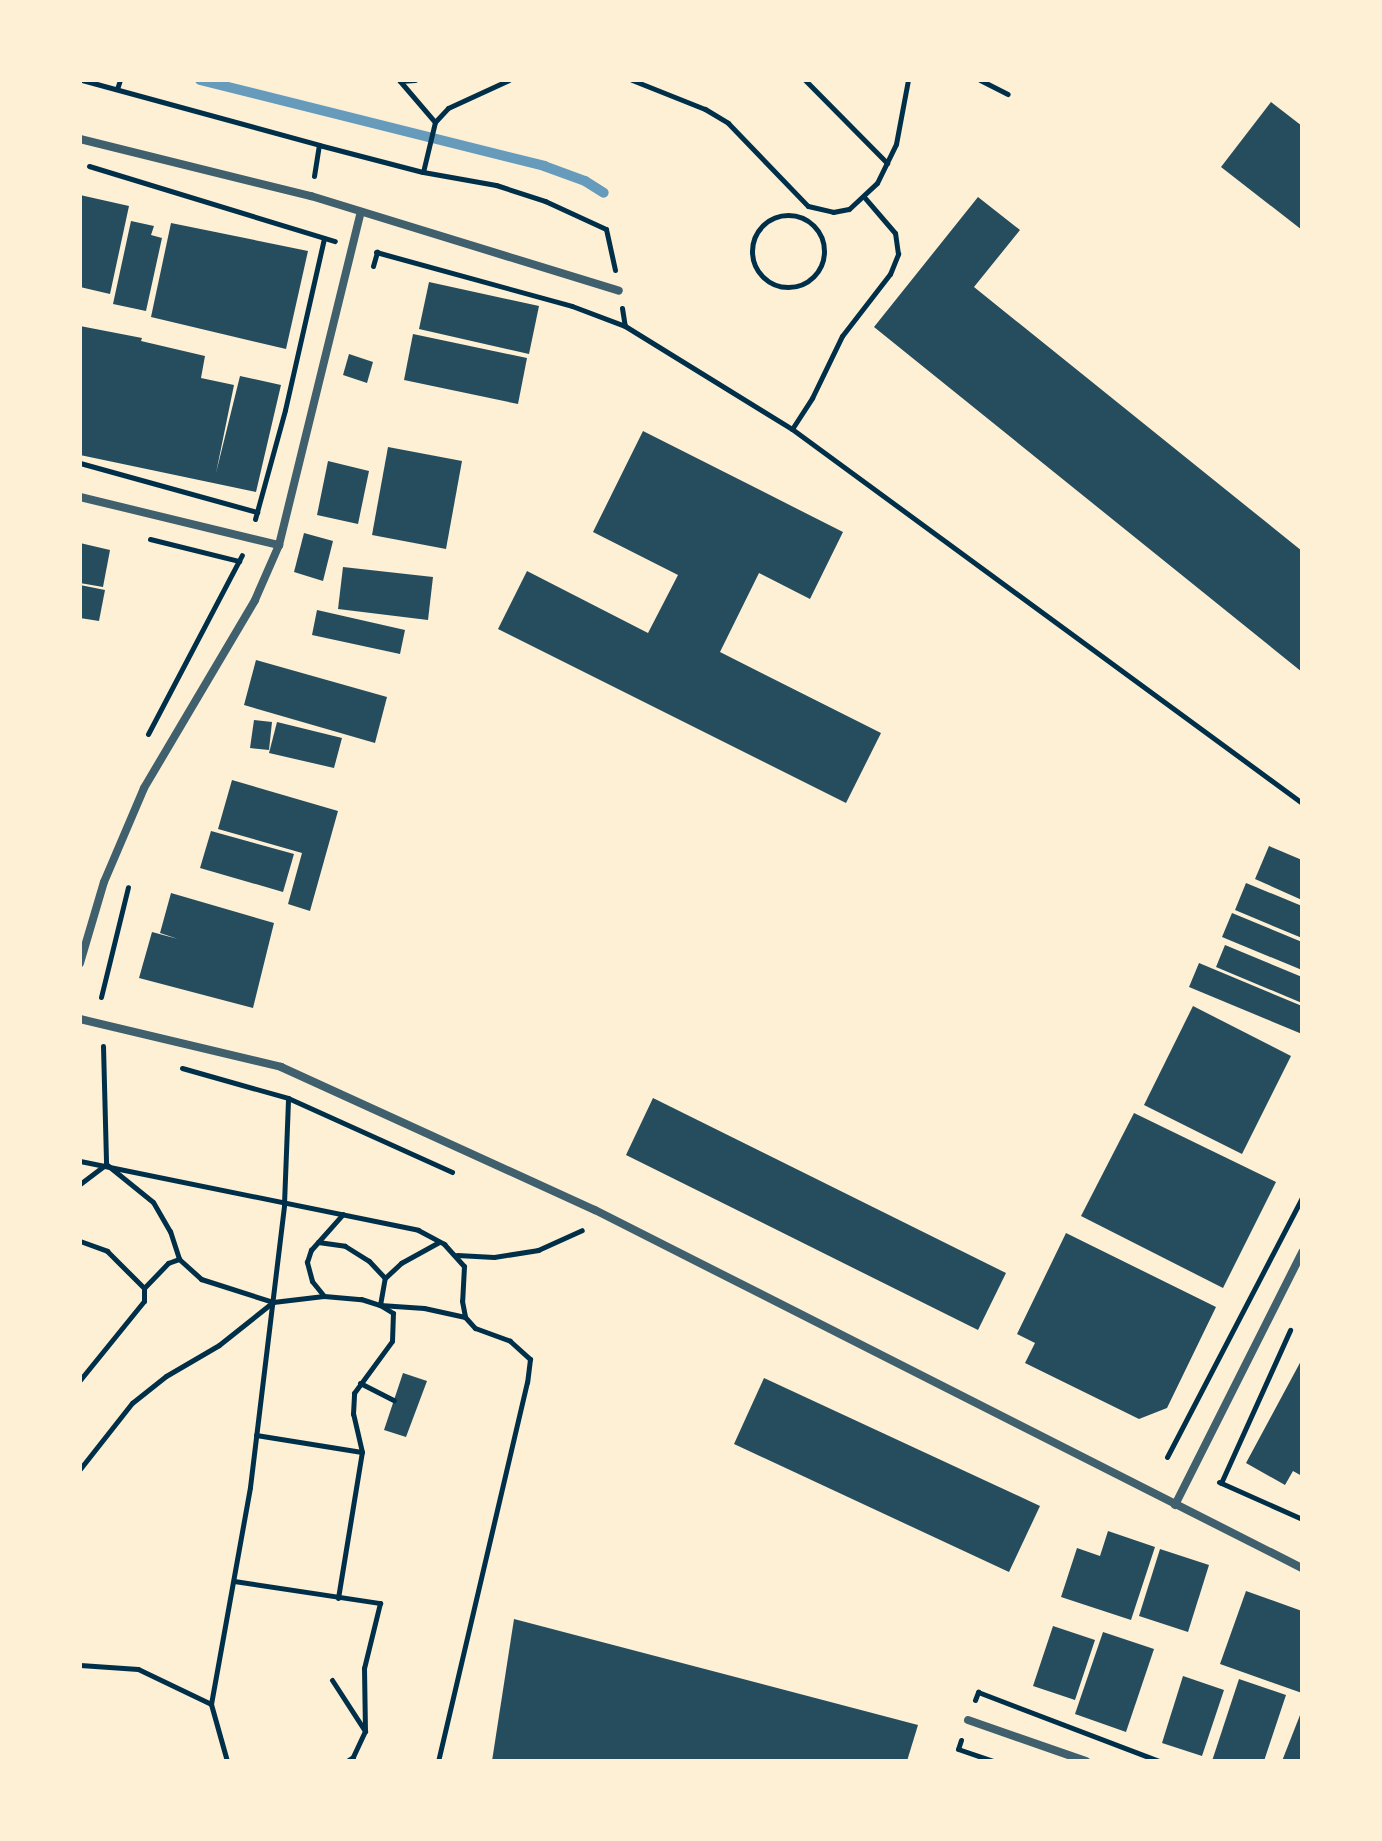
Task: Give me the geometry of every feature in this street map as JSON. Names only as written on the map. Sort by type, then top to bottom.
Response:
[{"type":"street","points":[[80,139],[311,196],[619,291]]},
{"type":"street","points":[[80,963],[104,882],[144,788],[255,600],[279,545],[350,245],[361,212]]},
{"type":"street","points":[[80,497],[279,545]]},
{"type":"street","points":[[80,1019],[281,1067],[595,1210],[1302,1568]]},
{"type":"street","points":[[1175,1505],[1302,1252]]},
{"type":"street","points":[[968,1720],[1086,1761]]},
{"type":"path","points":[[82,80],[423,172],[496,185],[574,212],[606,229],[625,326]]},
{"type":"path","points":[[117,89],[120,80]]},
{"type":"path","points":[[400,81],[415,80]]},
{"type":"path","points":[[423,172],[435,122],[448,108],[509,80]]},
{"type":"path","points":[[632,80],[705,109],[728,123],[808,206],[833,212],[849,209],[865,198],[887,163],[896,144],[908,80]]},
{"type":"path","points":[[805,80],[887,163]]},
{"type":"path","points":[[980,80],[1008,94]]},
{"type":"path","points":[[400,81],[435,122]]},
{"type":"path","points":[[311,196],[319,145]]},
{"type":"path","points":[[80,163],[324,238],[572,306],[625,326],[792,429],[1302,803]]},
{"type":"path","points":[[792,429],[812,398],[842,336],[890,274],[898,254],[895,233],[865,198]]},
{"type":"path","points":[[804,218],[808,206]]},
{"type":"path","points":[[779,215],[804,218],[814,226],[825,249],[817,273],[797,287],[772,284],[754,266],[752,241],[758,229],[779,215]]},
{"type":"path","points":[[144,741],[248,539],[285,410],[324,238]]},
{"type":"path","points":[[80,463],[257,512]]},
{"type":"path","points":[[138,536],[239,561]]},
{"type":"path","points":[[91,1043],[117,1050]]},
{"type":"path","points":[[103,1046],[106,1164],[153,1202],[170,1231],[179,1259],[201,1279],[273,1302],[324,1296],[424,1308],[465,1317],[475,1328],[520,1347],[530,1359],[438,1761]]},
{"type":"path","points":[[174,1066],[288,1098],[456,1174]]},
{"type":"path","points":[[227,1761],[211,1704],[256,1435],[273,1302],[284,1204],[288,1098]]},
{"type":"path","points":[[80,1161],[418,1230],[456,1255],[464,1266],[465,1317]]},
{"type":"path","points":[[80,1184],[106,1164]]},
{"type":"path","points":[[1167,1457],[1302,1198]]},
{"type":"path","points":[[324,1296],[312,1281],[307,1262],[317,1242],[343,1213]]},
{"type":"path","points":[[568,1224],[597,1237]]},
{"type":"path","points":[[456,1255],[494,1257],[538,1250],[582,1230]]},
{"type":"path","points":[[80,1241],[107,1251],[144,1288]]},
{"type":"path","points":[[317,1242],[345,1246],[369,1261],[385,1278]]},
{"type":"path","points":[[380,1305],[385,1278],[401,1263],[439,1242]]},
{"type":"path","points":[[80,1380],[133,1318],[144,1301],[144,1288],[168,1263],[179,1259]]},
{"type":"path","points":[[80,1469],[132,1403],[176,1369],[219,1345],[273,1302]]},
{"type":"path","points":[[338,1598],[362,1452],[353,1414],[354,1393],[392,1341],[393,1313],[380,1305]]},
{"type":"path","points":[[1221,1483],[1296,1317]]},
{"type":"path","points":[[360,1383],[394,1400]]},
{"type":"path","points":[[256,1435],[362,1452]]},
{"type":"path","points":[[1192,1468],[1302,1519]]},
{"type":"path","points":[[233,1581],[380,1603],[364,1668],[365,1731],[353,1757],[347,1761]]},
{"type":"path","points":[[80,1665],[138,1669],[211,1704]]},
{"type":"path","points":[[332,1680],[365,1731]]},
{"type":"path","points":[[968,1720],[978,1692],[1159,1761]]},
{"type":"building","points":[[1271,102],[1302,126],[1302,230],[1221,167]]},
{"type":"building","points":[[80,195],[129,206],[110,294],[80,287]]},
{"type":"building","points":[[978,197],[1020,230],[974,287],[1302,551],[1302,672],[874,327]]},
{"type":"building","points":[[131,221],[154,226],[151,235],[162,238],[146,311],[113,304]]},
{"type":"building","points":[[171,223],[308,251],[286,349],[151,317]]},
{"type":"building","points":[[429,282],[539,306],[529,354],[419,329]]},
{"type":"building","points":[[80,326],[142,338],[141,341],[205,356],[201,378],[234,385],[216,473],[240,376],[281,385],[256,492],[80,455]]},
{"type":"building","points":[[413,334],[527,358],[518,404],[404,380]]},
{"type":"building","points":[[349,354],[373,362],[367,383],[343,375]]},
{"type":"building","points":[[643,431],[843,532],[810,599],[759,573],[720,652],[881,733],[846,803],[498,629],[527,571],[648,633],[678,575],[593,532]]},
{"type":"building","points":[[388,447],[462,461],[446,549],[372,535]]},
{"type":"building","points":[[328,461],[369,471],[358,524],[317,515]]},
{"type":"building","points":[[304,533],[333,541],[323,581],[294,572]]},
{"type":"building","points":[[80,543],[110,550],[103,587],[80,583]]},
{"type":"building","points":[[343,567],[433,577],[428,620],[338,609]]},
{"type":"building","points":[[80,585],[105,590],[99,621],[80,618]]},
{"type":"building","points":[[317,610],[405,630],[400,654],[312,635]]},
{"type":"building","points":[[256,660],[387,697],[375,743],[244,705]]},
{"type":"building","points":[[254,720],[272,722],[269,750],[250,748]]},
{"type":"building","points":[[277,722],[342,738],[334,768],[269,753]]},
{"type":"building","points":[[232,780],[338,811],[310,911],[288,904],[302,853],[218,829]]},
{"type":"building","points":[[211,831],[294,854],[283,892],[200,868]]},
{"type":"building","points":[[1269,846],[1302,860],[1302,900],[1255,879]]},
{"type":"building","points":[[1246,883],[1302,906],[1302,938],[1235,910]]},
{"type":"building","points":[[171,893],[274,923],[253,1008],[139,978],[152,932],[178,939],[160,933]]},
{"type":"building","points":[[1232,913],[1302,942],[1302,970],[1222,937]]},
{"type":"building","points":[[1225,945],[1302,977],[1302,1003],[1216,967]]},
{"type":"building","points":[[1199,963],[1302,1006],[1302,1034],[1189,987]]},
{"type":"building","points":[[1193,1006],[1291,1056],[1242,1154],[1144,1105]]},
{"type":"building","points":[[653,1098],[1006,1273],[978,1330],[626,1155]]},
{"type":"building","points":[[1134,1113],[1276,1182],[1223,1288],[1081,1216]]},
{"type":"building","points":[[1066,1233],[1216,1307],[1167,1408],[1139,1419],[1025,1363],[1035,1343],[1017,1334]]},
{"type":"building","points":[[1302,1359],[1302,1476],[1293,1471],[1285,1485],[1246,1463]]},
{"type":"building","points":[[403,1373],[427,1381],[406,1437],[384,1430]]},
{"type":"building","points":[[764,1378],[1040,1506],[1009,1572],[734,1444]]},
{"type":"building","points":[[1108,1531],[1155,1547],[1131,1620],[1061,1597],[1077,1548],[1100,1556]]},
{"type":"building","points":[[1160,1549],[1209,1565],[1188,1632],[1139,1616]]},
{"type":"building","points":[[1246,1591],[1302,1611],[1302,1693],[1220,1664]]},
{"type":"building","points":[[514,1619],[918,1725],[907,1761],[492,1761]]},
{"type":"building","points":[[1053,1626],[1095,1640],[1075,1700],[1033,1686]]},
{"type":"building","points":[[1103,1632],[1154,1649],[1126,1732],[1075,1714]]},
{"type":"building","points":[[1183,1676],[1224,1690],[1202,1756],[1162,1743]]},
{"type":"building","points":[[1239,1679],[1286,1695],[1264,1761],[1212,1761]]},
{"type":"building","points":[[1302,1710],[1302,1761],[1282,1761]]},
{"type":"waterway","points":[[200,80],[544,166],[585,181],[604,193]]}]
